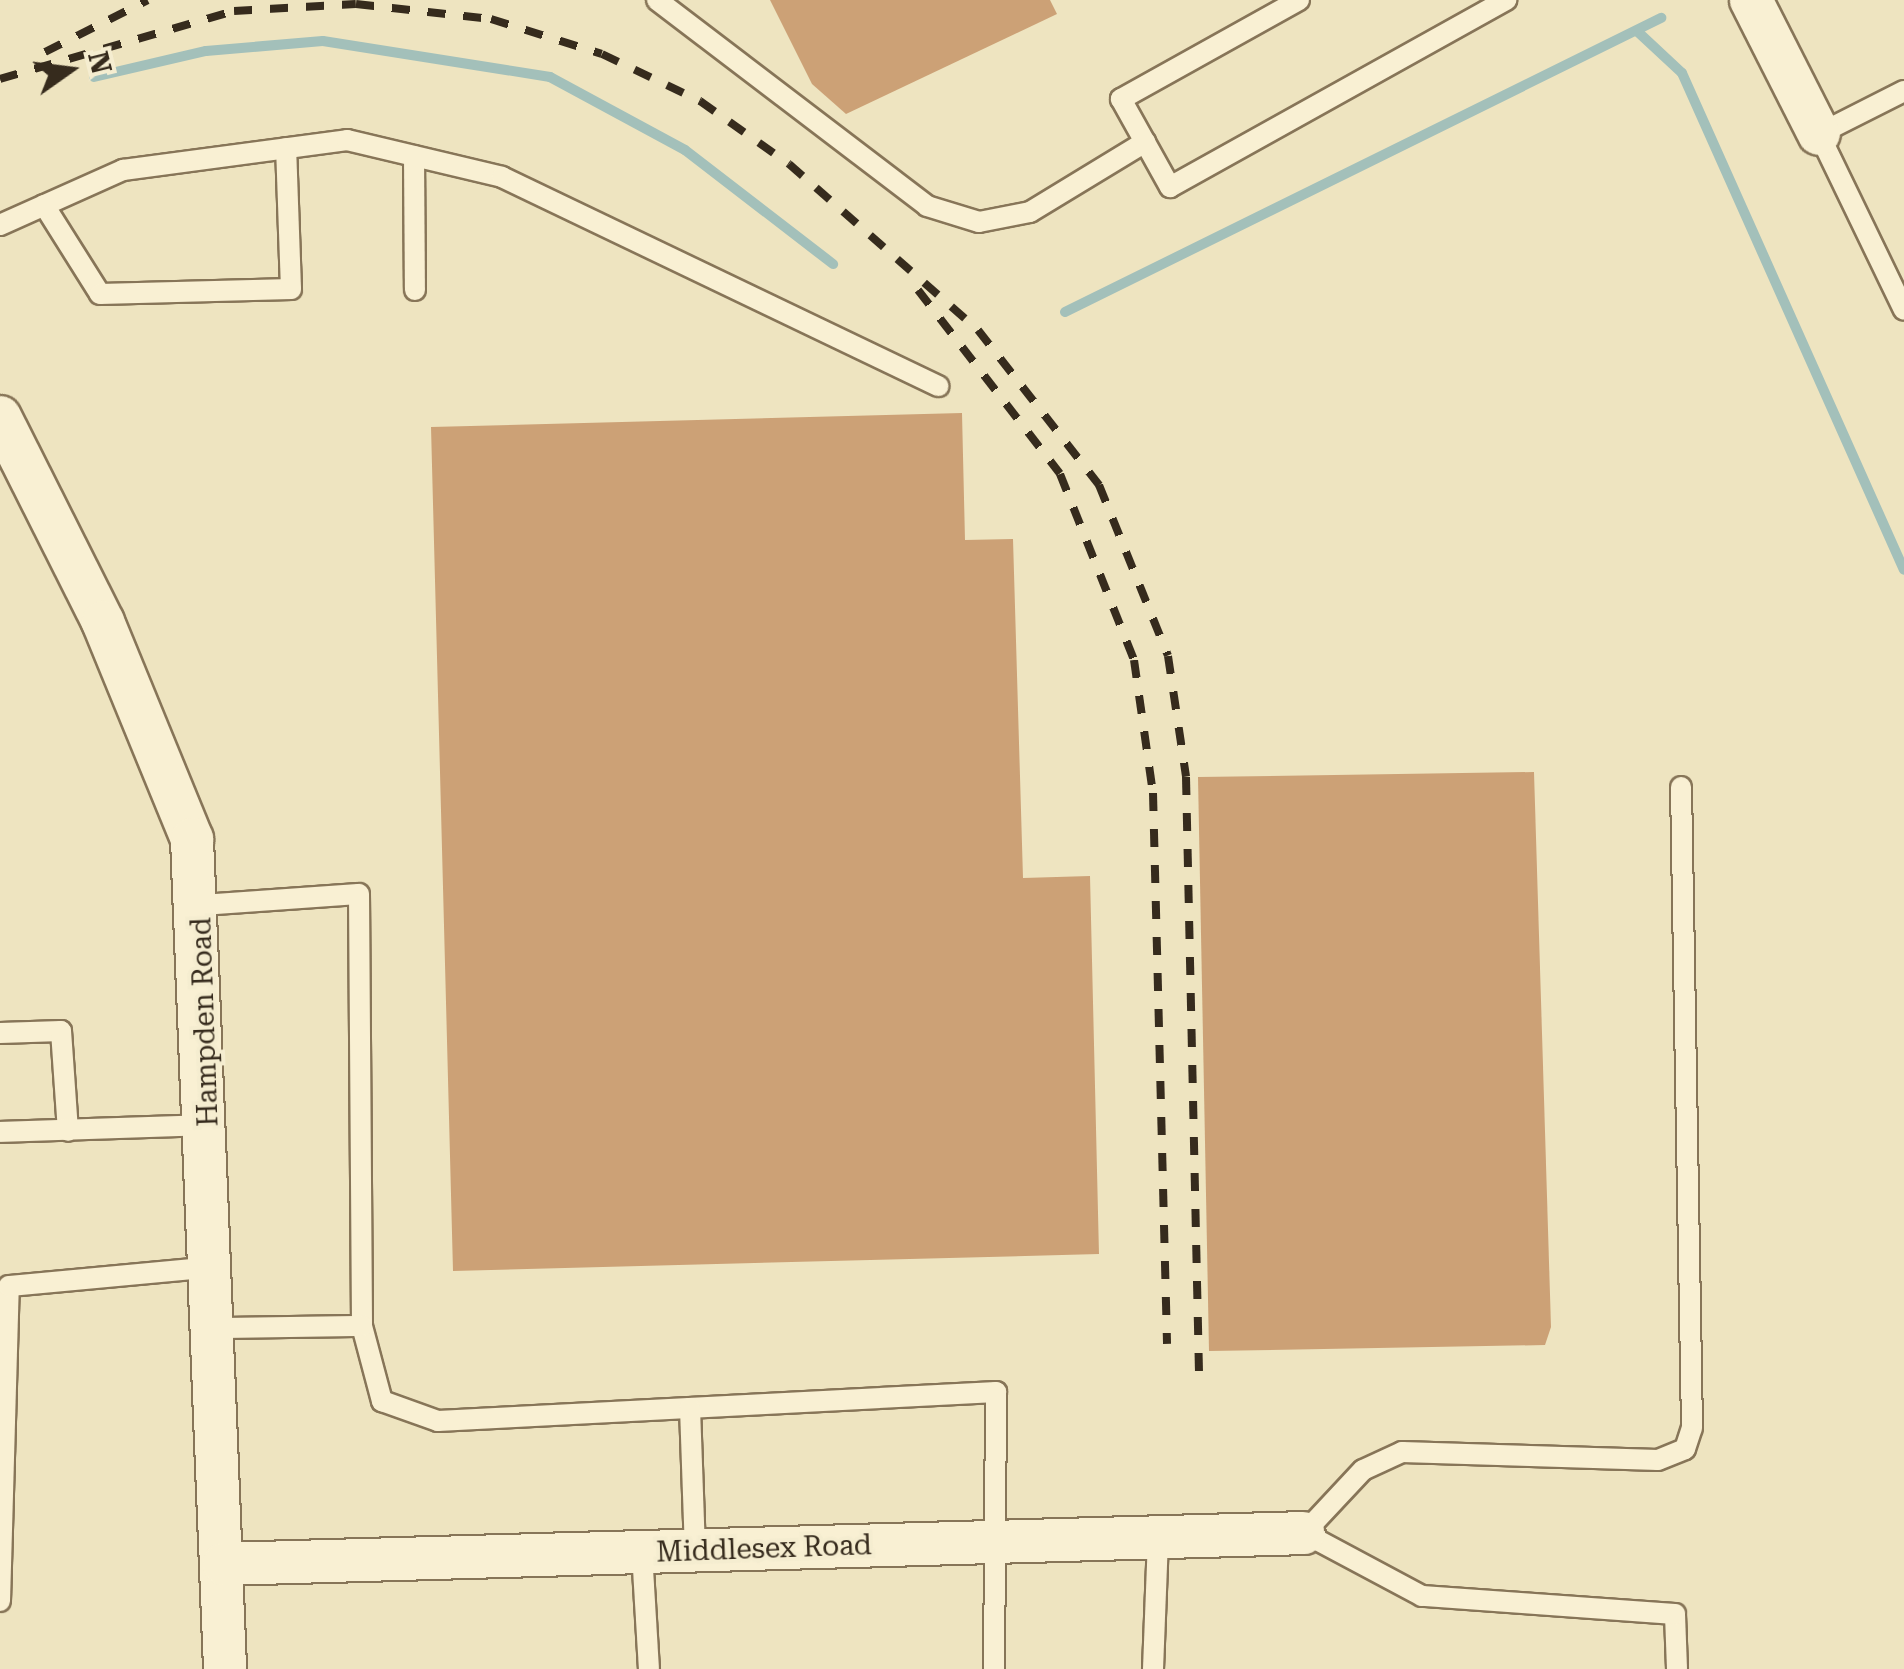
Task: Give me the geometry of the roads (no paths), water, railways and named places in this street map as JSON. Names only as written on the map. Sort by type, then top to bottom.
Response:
[{"type":"street","points":[[1751,0],[1819,134]]},
{"type":"street","name":"Hampden Road","points":[[2,427],[149,723],[192,838],[201,905],[210,1125],[225,1669]]},
{"type":"street","name":"Middlesex Road","points":[[224,1564],[1304,1533]]},
{"type":"lane","points":[[657,0],[927,206],[978,222],[1030,212],[1146,142]]},
{"type":"lane","points":[[1299,0],[1121,99],[1170,188],[1506,0]]},
{"type":"lane","points":[[1904,91],[1819,134],[1904,310]]},
{"type":"lane","points":[[0,224],[123,170],[346,140],[502,177],[939,386]]},
{"type":"lane","points":[[44,205],[100,294],[292,289],[286,148]]},
{"type":"lane","points":[[414,156],[415,290]]},
{"type":"lane","points":[[1677,1669],[1675,1614],[1422,1596],[1304,1533],[1363,1470],[1402,1452],[1658,1460],[1685,1448],[1692,1428],[1681,787]]},
{"type":"lane","points":[[201,905],[360,894],[362,1326],[369,1378],[404,1415],[438,1422],[996,1392],[999,1542],[994,1669]]},
{"type":"lane","points":[[0,1033],[61,1031],[68,1131]]},
{"type":"lane","points":[[0,1132],[210,1125]]},
{"type":"lane","points":[[0,1601],[9,1286],[214,1267]]},
{"type":"lane","points":[[218,1328],[362,1326]]},
{"type":"lane","points":[[690,1408],[695,1551]]},
{"type":"lane","points":[[1153,1669],[1158,1538]]},
{"type":"lane","points":[[642,1552],[649,1669]]},
{"type":"waterway","points":[[1065,312],[1661,18]]},
{"type":"waterway","points":[[1638,32],[1682,73],[1904,570]]},
{"type":"waterway","points":[[94,77],[206,51],[323,41],[550,77],[685,150],[833,264]]},
{"type":"railway","points":[[45,52],[148,0]]},
{"type":"railway","points":[[0,79],[234,11],[356,4],[491,19],[602,54],[700,101],[789,164],[978,330],[1099,485],[1168,656],[1186,777],[1199,1375]]},
{"type":"railway","points":[[918,290],[1060,474],[1134,660],[1153,793],[1167,1344]]}]
